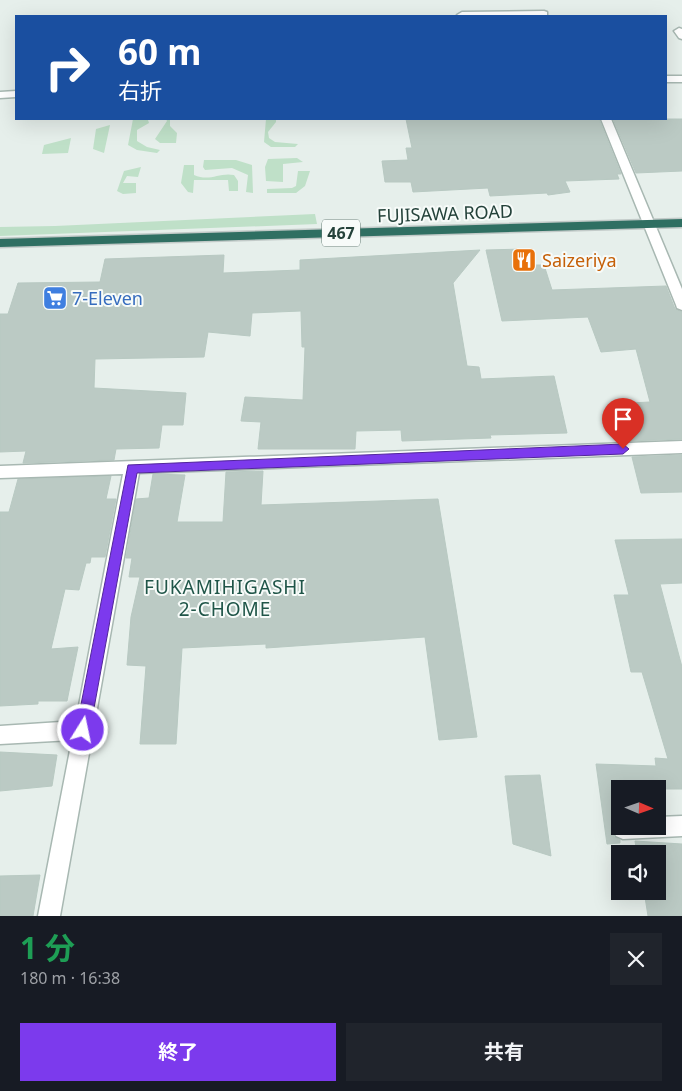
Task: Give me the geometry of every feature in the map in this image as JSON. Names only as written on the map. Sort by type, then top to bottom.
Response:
[{"type":"highway","name":"FUJISAWA ROAD","points":[[0,243],[682,223]]},
{"type":"street","points":[[462,15],[543,12]]},
{"type":"street","points":[[667,79],[682,79]]},
{"type":"street","points":[[0,95],[15,94]]},
{"type":"street","points":[[606,120],[682,305]]},
{"type":"street","points":[[0,472],[682,447]]},
{"type":"street","points":[[49,916],[132,468]]},
{"type":"street","points":[[0,735],[83,730]]},
{"type":"street","points":[[666,827],[682,826]]},
{"type":"green space","points":[[133,120],[148,120],[149,123],[137,130],[137,141],[147,147],[160,150],[157,153],[137,150],[128,145]]},
{"type":"green space","points":[[170,120],[170,126],[177,133],[176,143],[160,143],[155,139],[167,121]]},
{"type":"green space","points":[[266,120],[276,120],[268,132],[269,138],[275,142],[298,144],[295,147],[271,147],[264,142]]},
{"type":"green space","points":[[110,125],[104,153],[93,149],[96,129]]},
{"type":"green space","points":[[71,138],[68,153],[42,154],[44,145]]},
{"type":"green space","points":[[297,158],[303,162],[283,164],[283,182],[266,181],[265,167],[268,159]]},
{"type":"green space","points":[[204,160],[236,160],[252,165],[253,193],[246,192],[248,175],[232,168],[205,170],[203,167]]},
{"type":"green space","points":[[184,165],[194,165],[194,175],[205,178],[229,174],[234,175],[238,181],[238,191],[229,191],[228,180],[194,180],[193,193],[188,192],[181,183]]},
{"type":"green space","points":[[141,167],[138,177],[127,176],[123,183],[136,183],[136,193],[123,194],[117,191],[124,171]]},
{"type":"green space","points":[[298,171],[310,171],[305,186],[296,193],[267,193],[267,189],[292,188],[296,186]]},
{"type":"green space","points":[[315,214],[317,224],[0,236],[0,227]]},
{"type":"building","points":[[682,119],[682,171],[636,173],[613,120]]},
{"type":"building","points":[[406,120],[599,120],[621,174],[617,174],[619,179],[565,181],[570,192],[548,195],[547,193],[490,196],[488,188],[413,192],[411,182],[385,182],[382,161],[408,160],[406,148],[412,148]]},
{"type":"building","points":[[524,249],[528,265],[544,265],[552,290],[666,286],[675,309],[682,312],[682,439],[627,441],[626,435],[619,435],[610,404],[650,402],[636,349],[601,352],[588,317],[502,321],[486,250]]},
{"type":"building","points":[[480,250],[453,283],[467,366],[479,367],[481,379],[554,376],[567,433],[490,435],[491,438],[402,441],[401,430],[356,431],[355,449],[258,449],[261,422],[241,421],[245,397],[303,400],[305,347],[302,347],[301,311],[252,313],[250,336],[208,332],[204,357],[95,359],[94,388],[186,393],[183,425],[162,425],[159,448],[116,449],[114,460],[23,463],[26,451],[0,452],[0,314],[8,314],[18,283],[100,282],[105,259],[224,255],[223,273],[300,270],[300,260]]},
{"type":"building","points":[[682,455],[682,492],[641,493],[632,457]]},
{"type":"building","points":[[263,471],[261,505],[438,499],[477,737],[439,740],[425,637],[266,648],[266,644],[182,648],[176,744],[140,744],[146,666],[127,665],[131,617],[140,577],[129,577],[132,558],[126,558],[136,499],[149,498],[153,474],[185,475],[177,522],[223,522],[226,472]]},
{"type":"building","points":[[111,476],[106,499],[116,499],[105,557],[91,557],[90,563],[86,563],[79,590],[65,589],[51,649],[78,647],[67,701],[38,701],[38,704],[0,706],[0,512],[9,512],[18,479]]},
{"type":"building","points":[[682,539],[682,583],[660,584],[682,667],[682,789],[666,789],[666,780],[611,780],[611,835],[620,840],[620,843],[607,844],[596,764],[656,766],[655,758],[668,759],[642,672],[631,672],[614,595],[629,595],[615,540]]},
{"type":"building","points":[[0,752],[57,755],[52,786],[0,791]]},
{"type":"building","points":[[540,775],[551,856],[513,844],[505,776]]},
{"type":"building","points":[[635,841],[682,844],[682,916],[648,916],[645,900],[666,900],[666,845],[636,845]]},
{"type":"building","points":[[40,875],[33,916],[0,916],[0,876]]},
{"type":"place","name":"Saizeriya","points":[[524,260]]},
{"type":"place","name":"7-Eleven","points":[[55,298]]},
{"type":"district","name":"FUKAMIHIGASHI 2-CHOME","points":[[225,598]]},
{"type":"route","points":[[83,730],[132,468],[623,449]]}]
